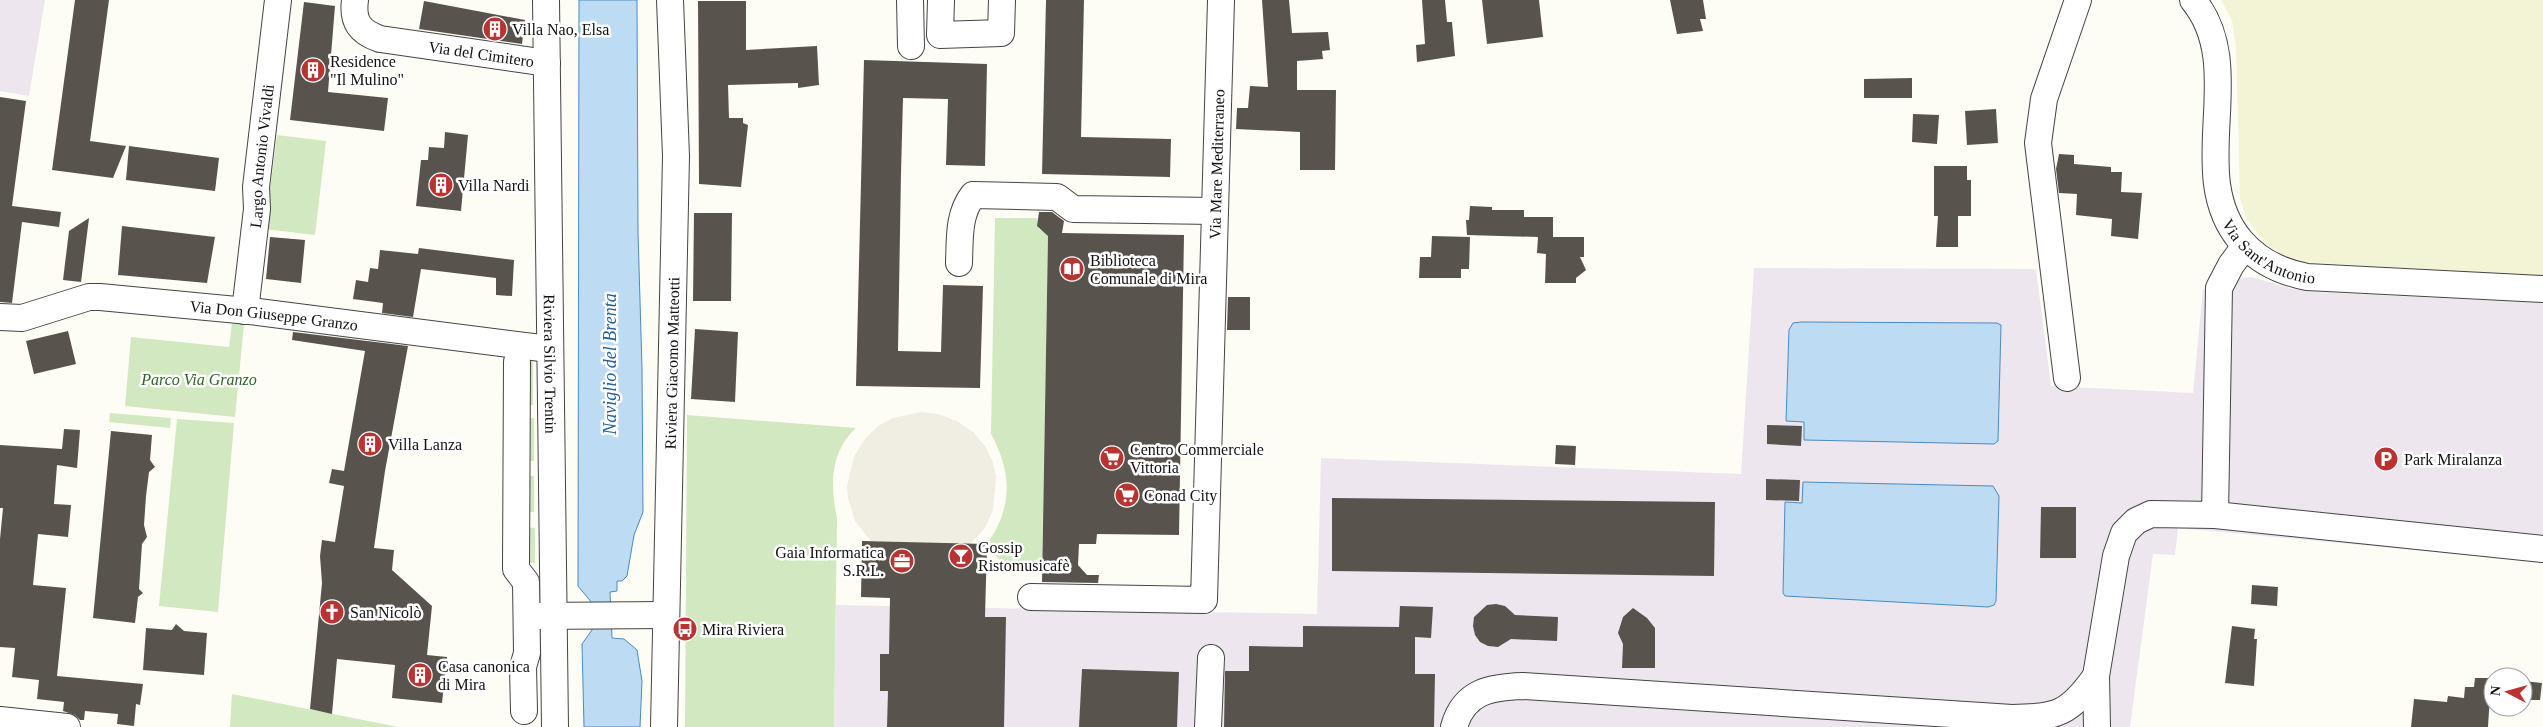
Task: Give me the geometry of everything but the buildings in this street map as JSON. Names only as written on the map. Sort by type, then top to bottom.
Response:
[{"type":"street","name":"Largo Antonio Vivaldi","points":[[245,311],[257,209],[256,187],[278,0]]},
{"type":"street","name":"Via del Cimitero","points":[[355,0],[354,19],[359,28],[366,34],[380,39],[547,63]]},
{"type":"street","name":"Riviera Silvio Trentin","points":[[546,0],[555,727]]},
{"type":"street","points":[[910,0],[911,46]]},
{"type":"street","points":[[941,0],[940,35],[1001,33],[1002,0]]},
{"type":"street","name":"Via Mare Mediterraneo","points":[[1030,597],[1204,600],[1221,0]]},
{"type":"street","points":[[2066,378],[2038,143],[2044,99],[2078,0]]},
{"type":"street","name":"Via Sant'Antonio","points":[[2193,0],[2208,24],[2216,50],[2219,197],[2229,223],[2256,256],[2280,270],[2307,277],[2543,290]]},
{"type":"street","name":"Riviera Giacomo Matteotti","points":[[664,727],[676,156],[676,1]]},
{"type":"street","points":[[959,263],[960,228],[964,207],[974,195],[1057,197],[1073,210],[1215,211]]},
{"type":"street","points":[[2215,516],[2220,288],[2231,265],[2246,246]]},
{"type":"street","name":"Via Don Giuseppe Granzo","points":[[3,324],[89,297],[100,297],[245,311],[549,348]]},
{"type":"street","points":[[516,362],[516,569],[526,582],[527,616],[527,653],[523,667],[524,711]]},
{"type":"street","points":[[2097,727],[2096,676],[2116,556],[2124,534],[2136,521],[2151,514],[2215,516],[2543,549]]},
{"type":"street","points":[[527,616],[665,615]]},
{"type":"street","points":[[1208,727],[1210,658]]},
{"type":"street","points":[[1454,727],[1456,720],[1471,698],[1493,687],[1523,686],[2012,718],[2040,718],[2063,711],[2080,698],[2096,676]]},
{"type":"street","points":[[0,720],[67,727]]},
{"type":"shaded area","points":[[0,0],[45,0],[29,96],[0,91]]},
{"type":"shaded area","points":[[1754,268],[2036,269],[2051,386],[2193,393],[2203,289],[2241,278],[2252,277],[2289,288],[2315,292],[2543,303],[2543,562],[2178,528],[2175,555],[2153,554],[2130,727],[834,727],[836,605],[1317,614],[1321,458],[1741,474]]},
{"type":"shaded area","points":[[920,412],[938,414],[957,421],[973,432],[985,446],[992,460],[996,476],[993,510],[985,528],[970,544],[871,541],[855,521],[848,498],[847,486],[854,457],[864,440],[878,426],[893,418]]},
{"type":"green space","points":[[2221,0],[2543,0],[2543,276],[2303,262],[2283,255],[2265,243],[2246,218],[2240,198],[2236,47],[2232,20]]},
{"type":"green space","points":[[277,135],[326,141],[315,235],[265,229]]},
{"type":"green space","points":[[995,218],[1037,218],[1039,229],[1048,233],[1042,565],[1002,563],[987,544],[1002,517],[1007,489],[1003,462],[991,434]]},
{"type":"green space","name":"Parco Via Granzo","points":[[232,323],[244,324],[235,417],[125,406],[131,337],[229,347]]},
{"type":"green space","points":[[522,355],[533,362],[533,405],[522,405]]},
{"type":"green space","points":[[110,413],[171,418],[170,428],[109,422]]},
{"type":"green space","points":[[687,415],[856,428],[847,437],[841,448],[834,470],[833,482],[837,518],[834,727],[685,727]]},
{"type":"green space","points":[[523,418],[534,418],[534,461],[523,461]]},
{"type":"green space","points":[[177,419],[234,423],[218,612],[159,606]]},
{"type":"green space","points":[[524,475],[534,476],[534,512],[523,512]]},
{"type":"green space","points":[[524,527],[535,528],[535,563],[524,563]]},
{"type":"green space","points":[[232,694],[398,727],[230,727]]},
{"type":"water","name":"Naviglio del Brenta","points":[[579,0],[637,0],[638,232],[642,369],[643,512],[634,535],[627,576],[622,581],[617,581],[617,591],[610,592],[612,638],[624,639],[637,650],[642,681],[640,727],[584,727],[582,644],[592,630],[592,603],[578,586]]},
{"type":"water","points":[[1793,323],[1997,323],[2001,325],[1998,441],[1994,444],[1804,440],[1804,422],[1786,421],[1789,330]]},
{"type":"water","points":[[1803,482],[1993,486],[1999,496],[1996,601],[1994,605],[1988,607],[1785,596],[1783,593],[1785,502],[1802,503]]},
{"type":"place","name":"Villa Nao, Elsa","points":[[495,29]]},
{"type":"place","name":"Residence \"Il Mulino\"","points":[[313,70]]},
{"type":"place","name":"Villa Nardi","points":[[441,185]]},
{"type":"place","name":"Biblioteca Comunale di Mira","points":[[1072,269]]},
{"type":"place","name":"Villa Lanza","points":[[370,444]]},
{"type":"place","name":"Centro Commerciale Vittoria","points":[[1112,458]]},
{"type":"place","name":"Park Miralanza","points":[[2386,459]]},
{"type":"place","name":"Conad City","points":[[1127,495]]},
{"type":"place","name":"Gossip Ristomusicafè","points":[[961,556]]},
{"type":"place","name":"Gaia Informatica S.R.L.","points":[[902,561]]},
{"type":"place","name":"San Nicolò","points":[[332,612]]},
{"type":"place","name":"Mira Riviera","points":[[685,629]]},
{"type":"place","name":"Casa canonica di Mira","points":[[420,675]]}]
